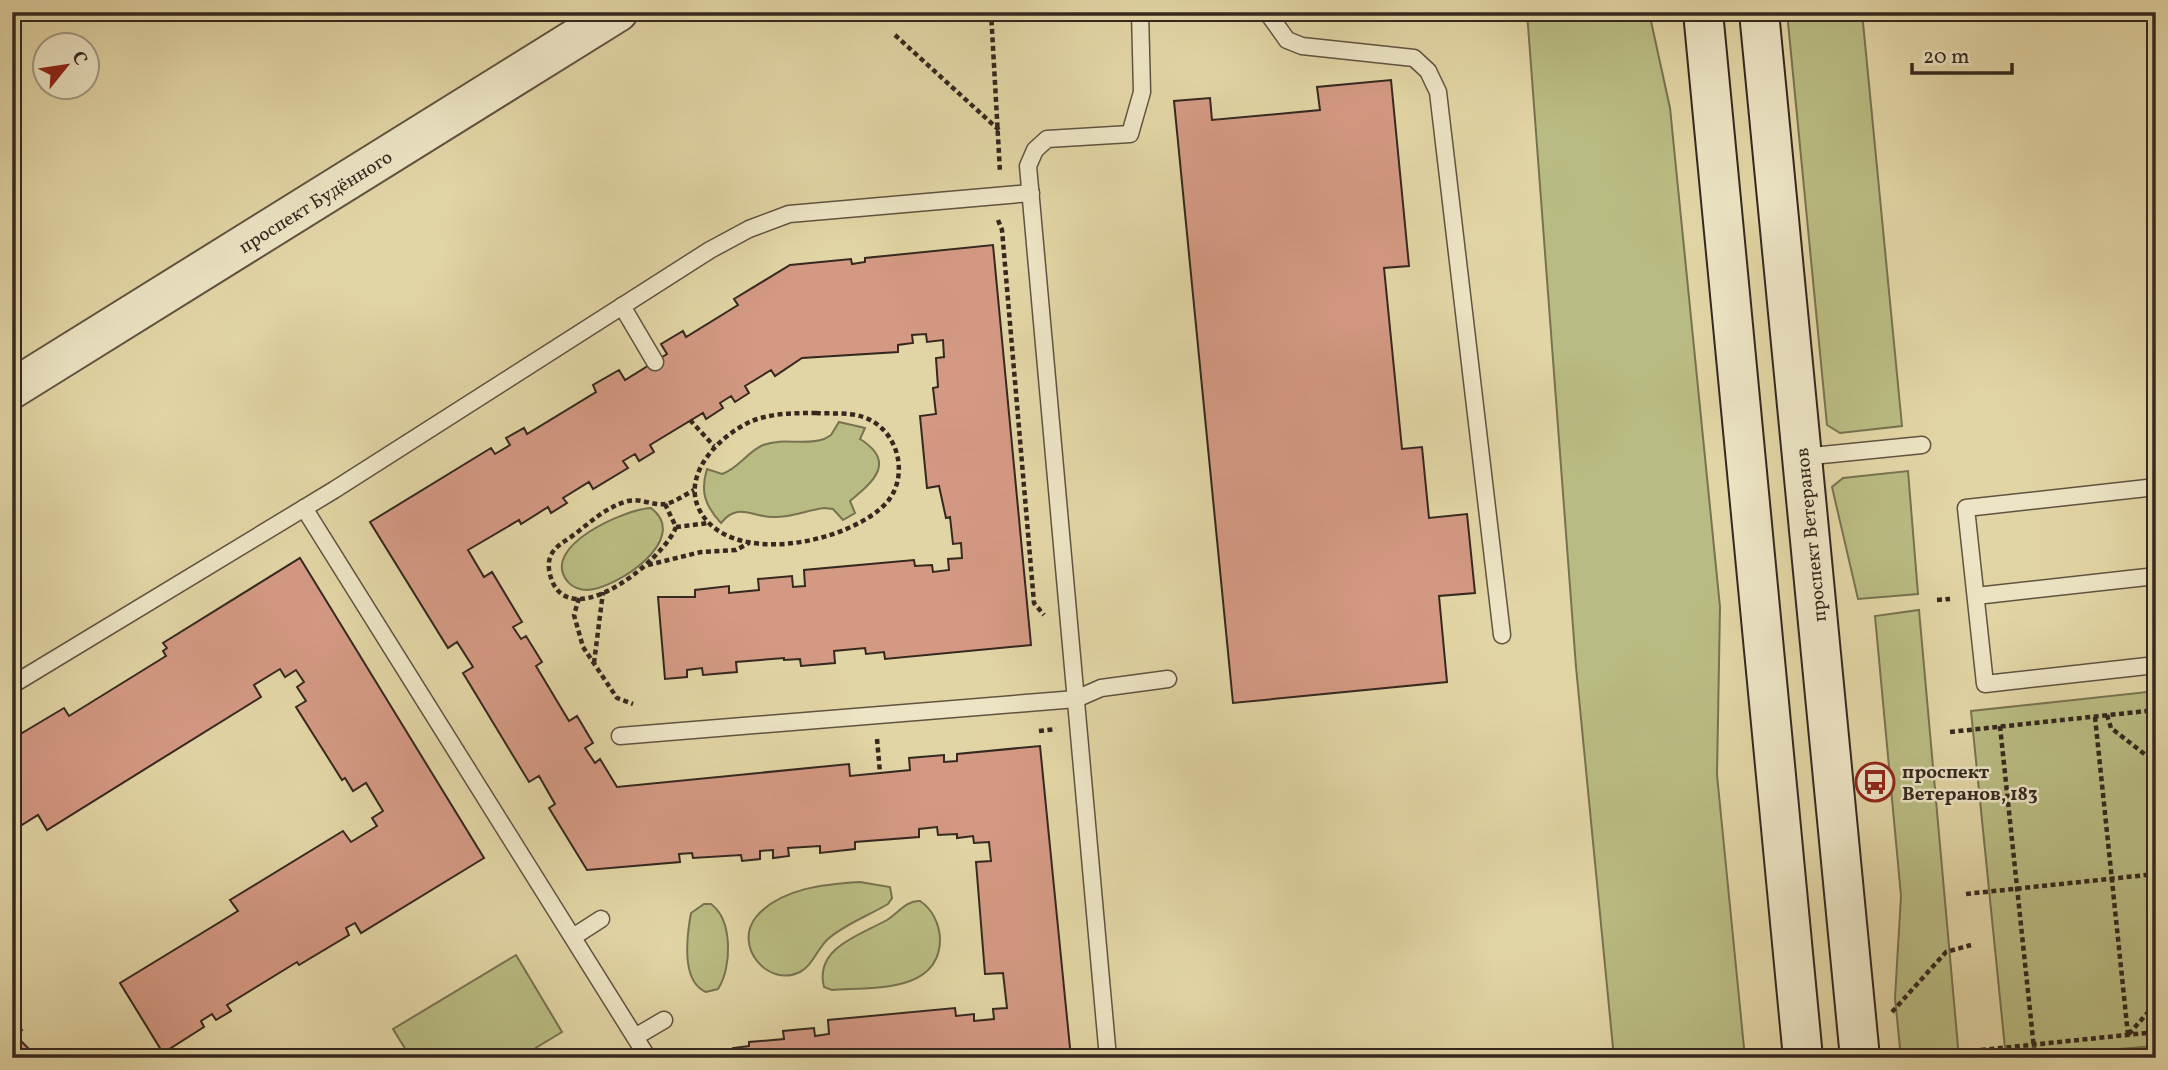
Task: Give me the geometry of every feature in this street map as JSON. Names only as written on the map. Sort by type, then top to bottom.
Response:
[{"type":"main road","name":"проспект Будённого","points":[[12,389],[618,12]]},
{"type":"main road","points":[[1703,12],[1803,1058]]},
{"type":"main road","name":"проспект Ветеранов","points":[[1759,12],[1860,1058]]},
{"type":"lane","points":[[1108,1058],[1028,166],[1035,150],[1047,139],[1130,134],[1142,92],[1140,12]]},
{"type":"lane","points":[[1267,12],[1287,40],[1302,46],[1415,58],[1428,71],[1438,92],[1502,635]]},
{"type":"lane","points":[[12,685],[304,508],[622,306],[749,229],[789,214],[1031,193]]},
{"type":"lane","points":[[622,306],[655,362]]},
{"type":"lane","points":[[1802,457],[1922,445]]},
{"type":"lane","points":[[2156,487],[1966,508],[1985,684],[2156,665]]},
{"type":"lane","points":[[304,508],[649,1058]]},
{"type":"lane","points":[[1976,596],[2156,576]]},
{"type":"lane","points":[[620,736],[1076,699],[1101,688],[1168,679]]},
{"type":"lane","points":[[573,937],[601,919]]},
{"type":"lane","points":[[635,1037],[664,1020]]},
{"type":"path","points":[[991,12],[1001,196]]},
{"type":"path","points":[[895,35],[999,130]]},
{"type":"path","points":[[994,214],[1002,230],[1034,603],[1052,620]]},
{"type":"path","points":[[780,414],[863,416],[880,426],[896,447],[900,465],[896,486],[888,500],[854,526],[820,538],[776,545],[749,543],[724,534],[710,523],[699,509],[694,491],[701,466],[714,446],[751,421],[780,414]]},
{"type":"path","points":[[690,421],[714,446]]},
{"type":"path","points":[[676,527],[666,548],[629,580],[603,592],[579,598],[565,595],[555,587],[548,570],[550,556],[559,544],[609,508],[630,500],[665,504],[694,491]]},
{"type":"path","points":[[665,504],[676,527]]},
{"type":"path","points":[[676,527],[710,523]]},
{"type":"path","points":[[647,566],[701,552],[736,550],[749,543]]},
{"type":"path","points":[[594,663],[603,592]]},
{"type":"path","points":[[579,598],[574,615],[576,628],[594,663],[617,698],[633,704]]},
{"type":"path","points":[[1950,732],[2156,710]]},
{"type":"path","points":[[2107,715],[2111,728],[2156,763]]},
{"type":"path","points":[[2095,716],[2128,1035]]},
{"type":"path","points":[[2000,726],[2035,1058]]},
{"type":"path","points":[[1966,894],[2156,874]]},
{"type":"path","points":[[1889,1016],[1946,952],[1971,945]]},
{"type":"path","points":[[2128,1035],[2156,1003]]},
{"type":"path","points":[[1981,1050],[2156,1032]]},
{"type":"green space","points":[[1527,12],[1649,12],[1670,108],[1720,607],[1717,775],[1745,1058],[1614,1058],[1576,667]]},
{"type":"green space","points":[[1787,12],[1862,12],[1902,426],[1840,433],[1827,425]]},
{"type":"green space","points":[[839,422],[865,428],[860,439],[871,447],[879,464],[873,479],[850,501],[855,513],[843,520],[833,509],[824,508],[779,517],[739,512],[733,513],[721,523],[716,517],[705,498],[707,469],[722,474],[763,445],[824,439],[831,435]]},
{"type":"green space","points":[[1908,471],[1918,594],[1858,599],[1832,487],[1843,478]]},
{"type":"green space","points":[[651,508],[661,520],[662,534],[645,560],[631,572],[600,587],[587,590],[574,587],[568,582],[562,569],[565,556],[574,543],[605,523]]},
{"type":"green space","points":[[1919,610],[1959,1058],[1901,1058],[1895,998],[1901,896],[1875,616]]},
{"type":"green space","points":[[2156,691],[2156,1046],[2006,1058],[1971,711]]},
{"type":"green space","points":[[860,882],[890,887],[892,898],[888,904],[849,924],[828,939],[800,972],[776,974],[757,961],[751,951],[750,928],[766,907],[804,889]]},
{"type":"green space","points":[[920,901],[931,912],[940,938],[937,956],[929,969],[901,984],[832,990],[824,987],[826,962],[842,944],[887,920],[907,905]]},
{"type":"green space","points":[[704,904],[711,904],[718,911],[727,932],[728,945],[723,980],[718,989],[706,992],[692,978],[687,957],[691,913]]},
{"type":"green space","points":[[516,955],[562,1032],[519,1058],[411,1058],[393,1029]]},
{"type":"building","points":[[1391,80],[1409,266],[1384,268],[1402,449],[1422,447],[1429,518],[1467,514],[1475,593],[1439,596],[1447,682],[1233,703],[1174,101],[1210,98],[1212,120],[1320,110],[1317,87]]},
{"type":"building","points":[[993,245],[1031,645],[885,659],[884,652],[866,654],[865,648],[834,651],[835,663],[801,666],[800,659],[784,658],[736,662],[737,672],[703,675],[702,668],[687,670],[687,677],[665,679],[658,597],[695,597],[695,590],[729,586],[729,593],[759,590],[758,579],[792,576],[793,587],[805,586],[804,570],[914,560],[915,566],[932,565],[933,572],[949,570],[948,559],[962,558],[961,543],[953,544],[950,517],[946,518],[939,486],[927,488],[920,416],[936,414],[933,388],[938,387],[936,358],[944,357],[943,340],[927,342],[926,334],[912,335],[913,343],[898,345],[898,352],[802,358],[775,376],[771,370],[745,386],[749,393],[735,402],[731,396],[720,403],[723,408],[706,419],[703,413],[650,445],[654,452],[639,461],[635,454],[623,461],[628,468],[593,489],[589,482],[563,498],[567,503],[551,513],[548,507],[521,524],[519,520],[468,550],[484,577],[492,572],[522,622],[513,627],[521,639],[526,636],[542,662],[536,666],[569,721],[577,716],[593,743],[585,748],[595,763],[600,759],[617,787],[849,764],[850,776],[910,770],[909,758],[944,755],[944,762],[957,761],[957,754],[1040,746],[1071,1058],[734,1058],[733,1048],[749,1046],[749,1042],[784,1039],[783,1031],[814,1028],[815,1036],[829,1034],[828,1020],[955,1008],[956,1016],[974,1014],[974,1021],[994,1019],[993,1009],[1007,1008],[1003,973],[985,974],[976,862],[991,861],[989,842],[974,843],[973,836],[957,838],[957,834],[938,835],[937,827],[919,829],[919,837],[855,842],[855,849],[820,853],[820,846],[788,848],[789,856],[773,858],[773,850],[760,851],[760,859],[742,861],[741,855],[693,858],[692,853],[679,854],[680,862],[587,870],[549,808],[555,804],[539,776],[529,782],[463,673],[473,667],[457,642],[448,648],[370,522],[491,448],[495,454],[510,445],[506,438],[524,428],[527,434],[596,392],[593,385],[619,370],[625,380],[667,354],[661,344],[683,331],[686,337],[738,305],[734,299],[790,265],[851,259],[852,264],[865,262],[865,258]]},
{"type":"building","points":[[300,558],[484,858],[361,933],[355,923],[346,928],[349,935],[299,965],[297,962],[227,1005],[231,1011],[216,1020],[212,1014],[201,1021],[204,1027],[163,1053],[120,983],[238,911],[230,900],[343,831],[351,842],[377,826],[372,818],[383,811],[366,783],[353,791],[345,778],[342,780],[296,707],[306,701],[297,687],[304,682],[296,670],[285,677],[280,669],[254,685],[261,697],[47,830],[38,815],[14,830],[21,842],[12,847],[12,739],[64,708],[69,716],[166,656],[163,651],[167,648],[163,643]]},
{"type":"building","points":[[12,1020],[22,1030],[16,1036],[38,1058],[12,1058]]},
{"type":"place","name":"проспект Ветеранов, 183","points":[[1875,782]]}]
